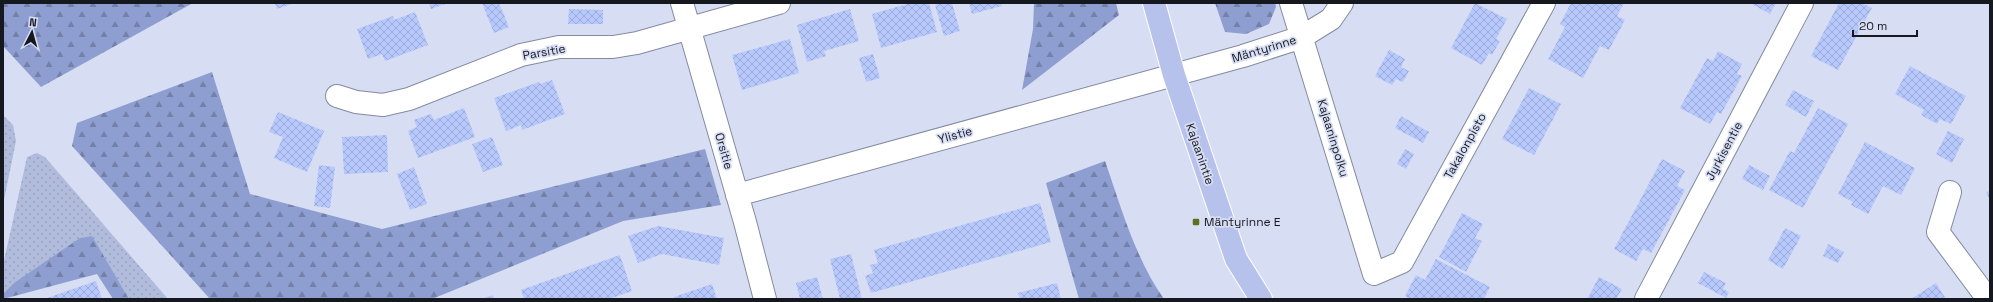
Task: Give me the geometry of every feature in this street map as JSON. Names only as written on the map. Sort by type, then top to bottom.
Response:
[{"type":"main road","name":"Kajaanintie","points":[[1154,3],[1174,75],[1236,259],[1261,299]]},
{"type":"street","name":"Orsitie","points":[[682,3],[765,299]]},
{"type":"street","name":"Parsitie","points":[[338,96],[356,102],[383,105],[410,99],[521,55],[559,47],[612,47],[637,43],[779,3]]},
{"type":"street","name":"Kajaaninpolku","points":[[1291,3],[1374,274]]},
{"type":"street","name":"Mäntyrinne","points":[[1174,75],[1243,56],[1302,37],[1331,19],[1342,3]]},
{"type":"street","name":"Takalonpisto","points":[[1374,274],[1402,262],[1544,3]]},
{"type":"street","name":"Jyrkisentie","points":[[1646,299],[1802,3]]},
{"type":"street","name":"Ylistie","points":[[737,195],[1174,75]]},
{"type":"street","points":[[1950,192],[1938,232],[1988,299]]},
{"type":"shaded area","points":[[3,115],[13,125],[16,141],[3,205]]},
{"type":"shaded area","points":[[37,153],[45,157],[168,299],[129,299],[91,236],[3,294],[3,265],[27,157]]},
{"type":"green space","points":[[3,3],[193,3],[41,87],[3,46]]},
{"type":"green space","points":[[1034,3],[1116,3],[1119,15],[1022,90],[1033,29]]},
{"type":"green space","points":[[1215,3],[1275,3],[1276,7],[1269,24],[1246,34],[1225,32]]},
{"type":"green space","points":[[212,72],[250,194],[382,229],[705,149],[721,205],[623,221],[432,299],[210,299],[72,146],[77,123]]},
{"type":"green space","points":[[1105,161],[1137,249],[1145,267],[1164,299],[1079,299],[1046,183]]},
{"type":"green space","points":[[92,236],[129,299],[113,299],[97,274],[3,299],[3,294],[14,283],[80,238]]},
{"type":"building","points":[[275,3],[294,3],[277,9]]},
{"type":"building","points":[[429,3],[448,3],[431,9]]},
{"type":"building","points":[[482,3],[499,3],[509,27],[494,33]]},
{"type":"building","points":[[911,3],[929,3],[937,32],[881,48],[872,14]]},
{"type":"building","points":[[941,3],[952,3],[960,31],[944,36],[935,5]]},
{"type":"building","points":[[969,3],[1001,3],[1002,6],[972,14]]},
{"type":"building","points":[[1475,3],[1507,19],[1496,39],[1500,41],[1492,55],[1489,53],[1482,65],[1451,48]]},
{"type":"building","points":[[1571,3],[1624,3],[1617,16],[1625,20],[1609,50],[1600,46],[1583,78],[1548,59],[1565,27],[1560,24]]},
{"type":"building","points":[[1750,3],[1776,3],[1770,14]]},
{"type":"building","points":[[1839,3],[1862,3],[1872,8],[1838,70],[1811,56]]},
{"type":"building","points":[[569,9],[603,10],[603,24],[568,24]]},
{"type":"building","points":[[850,9],[859,41],[824,51],[826,56],[807,62],[797,25]]},
{"type":"building","points":[[415,12],[428,45],[385,61],[382,54],[368,59],[357,29],[393,16],[394,20]]},
{"type":"building","points":[[790,39],[799,73],[742,90],[732,55]]},
{"type":"building","points":[[1389,50],[1405,59],[1401,67],[1409,71],[1403,82],[1396,79],[1392,85],[1375,76]]},
{"type":"building","points":[[1718,51],[1742,64],[1737,74],[1742,76],[1721,114],[1717,112],[1710,124],[1680,108],[1707,58],[1713,61]]},
{"type":"building","points":[[873,54],[880,78],[866,82],[859,58]]},
{"type":"building","points":[[1910,66],[1966,96],[1951,124],[1940,119],[1937,124],[1921,115],[1924,110],[1895,94]]},
{"type":"building","points":[[552,80],[565,114],[522,130],[521,125],[506,131],[494,98],[539,82],[540,84]]},
{"type":"building","points":[[1529,88],[1561,104],[1534,155],[1502,139]]},
{"type":"building","points":[[1793,90],[1814,101],[1806,117],[1785,105]]},
{"type":"building","points":[[464,108],[475,137],[418,158],[408,131],[417,127],[414,120],[431,114],[434,120]]},
{"type":"building","points":[[1818,108],[1848,124],[1803,208],[1769,190],[1790,151],[1794,153]]},
{"type":"building","points":[[278,112],[324,131],[307,172],[274,158],[283,137],[269,132]]},
{"type":"building","points":[[1401,116],[1429,132],[1423,143],[1395,128]]},
{"type":"building","points":[[1948,131],[1964,139],[1952,163],[1936,154]]},
{"type":"building","points":[[387,135],[388,172],[344,174],[342,137]]},
{"type":"building","points":[[492,137],[503,165],[483,172],[472,144]]},
{"type":"building","points":[[1865,142],[1915,168],[1901,195],[1883,186],[1868,214],[1851,205],[1853,202],[1838,194]]},
{"type":"building","points":[[1405,149],[1414,154],[1406,169],[1397,164]]},
{"type":"building","points":[[1662,159],[1685,171],[1677,186],[1685,190],[1651,253],[1643,249],[1636,261],[1614,249]]},
{"type":"building","points":[[319,165],[335,167],[330,208],[314,206]]},
{"type":"building","points":[[1749,165],[1770,176],[1763,190],[1742,179]]},
{"type":"building","points":[[414,167],[427,204],[410,210],[397,174]]},
{"type":"building","points":[[1990,190],[1990,199],[1986,193]]},
{"type":"building","points":[[1040,203],[1051,242],[871,293],[865,276],[873,273],[870,265],[878,263],[874,250]]},
{"type":"building","points":[[1462,213],[1483,224],[1475,238],[1482,241],[1466,272],[1439,257]]},
{"type":"building","points":[[658,226],[724,238],[719,265],[662,254],[638,263],[628,236]]},
{"type":"building","points":[[1785,228],[1801,236],[1783,269],[1768,260]]},
{"type":"building","points":[[1828,244],[1844,252],[1838,263],[1823,256]]},
{"type":"building","points":[[851,254],[862,299],[840,299],[830,259]]},
{"type":"building","points":[[620,255],[632,291],[609,299],[524,299],[521,290]]},
{"type":"building","points":[[1436,259],[1490,287],[1484,299],[1410,299],[1405,296],[1416,275],[1425,280]]},
{"type":"building","points":[[1704,272],[1726,283],[1723,289],[1729,292],[1726,298],[1698,283]]},
{"type":"building","points":[[817,277],[823,299],[800,299],[796,283]]},
{"type":"building","points":[[1599,277],[1622,289],[1616,299],[1587,299]]},
{"type":"building","points":[[96,281],[102,299],[44,299]]},
{"type":"building","points":[[1057,283],[1061,299],[1020,299],[1018,293]]},
{"type":"building","points":[[1936,283],[1946,299],[1911,299]]},
{"type":"building","points":[[712,284],[717,299],[675,299],[674,297]]},
{"type":"building","points":[[493,295],[494,299],[482,299]]},
{"type":"place","name":"Mäntyrinne E","points":[[1196,222]]}]
